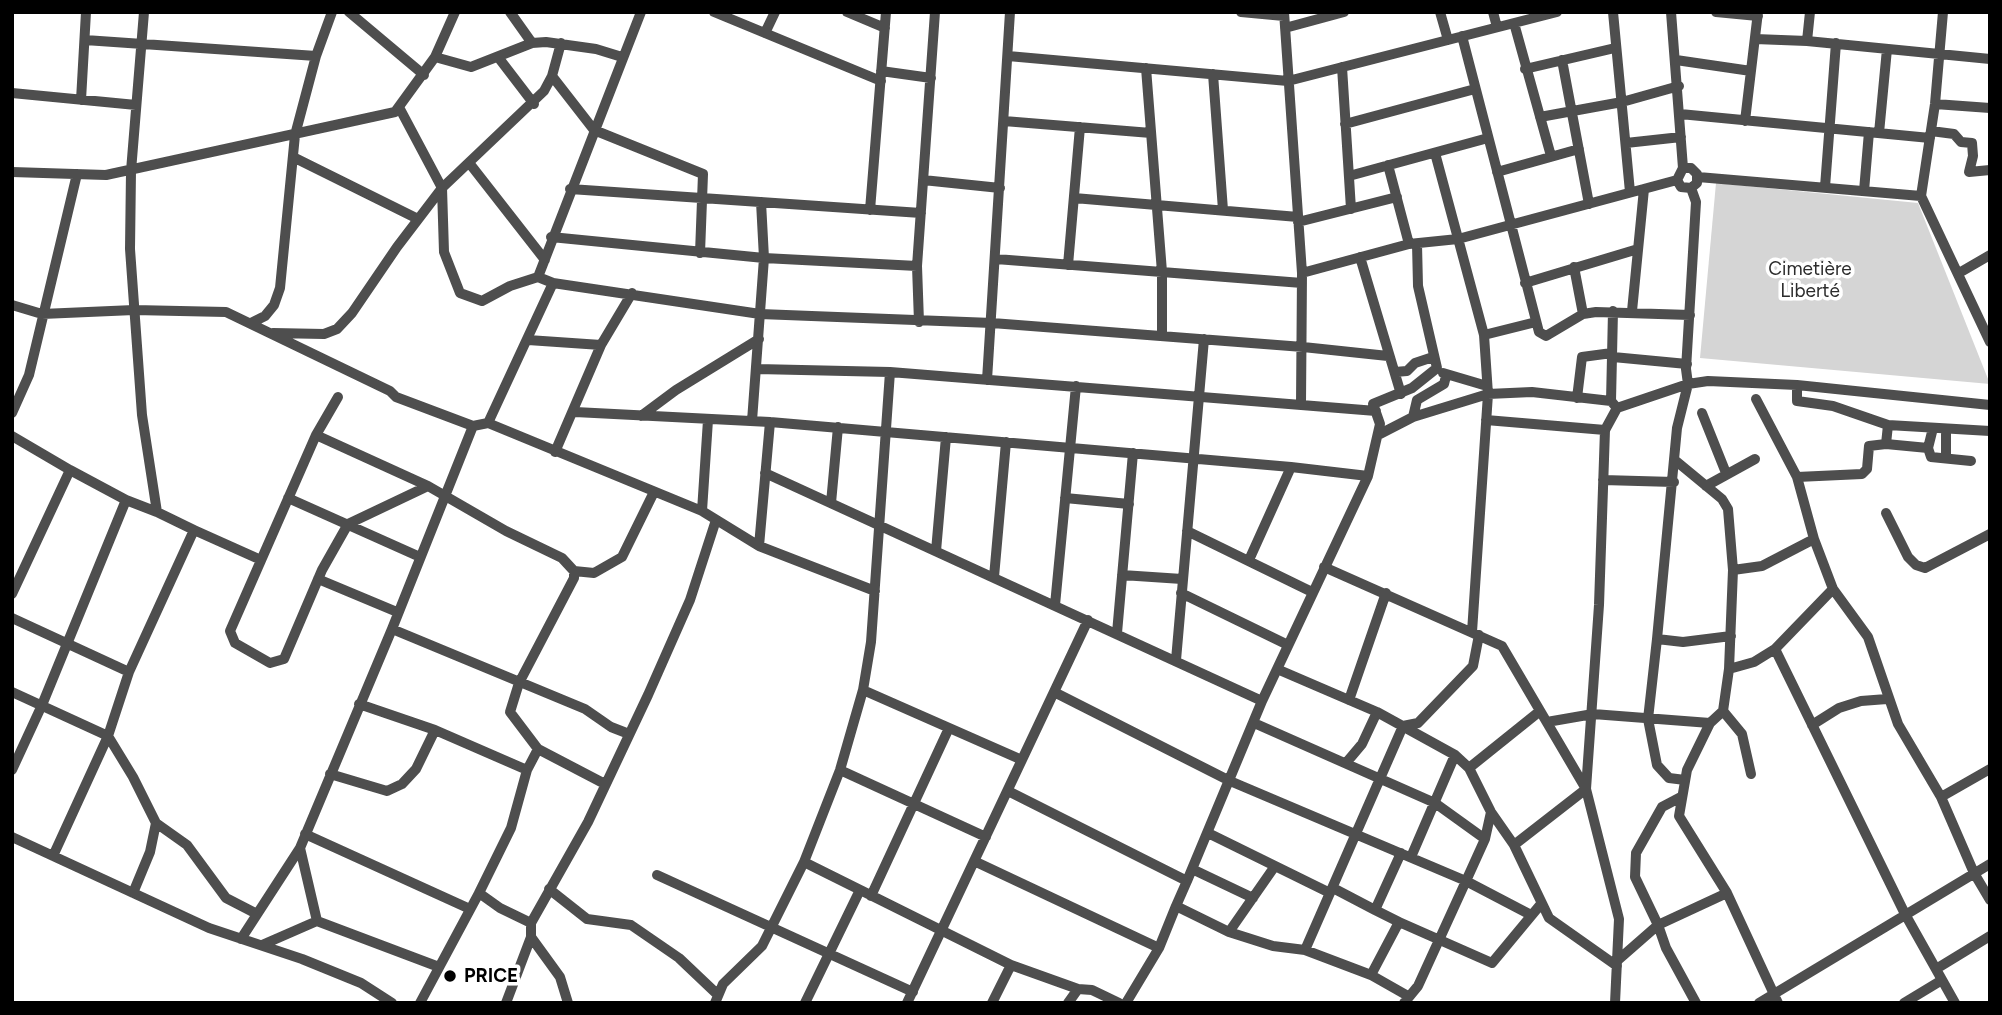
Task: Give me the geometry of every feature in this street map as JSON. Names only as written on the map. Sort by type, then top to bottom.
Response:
[{"type":"street","points":[[81,100],[86,12]]},
{"type":"street","points":[[144,12],[131,171],[130,249],[142,415],[157,512]]},
{"type":"street","points":[[251,323],[265,316],[274,305],[280,288],[295,135],[316,56],[332,12]]},
{"type":"street","points":[[349,12],[424,75]]},
{"type":"street","points":[[12,172],[106,175],[389,114],[400,109],[424,75],[456,12]]},
{"type":"street","points":[[510,12],[532,43]]},
{"type":"street","points":[[538,276],[641,12]]},
{"type":"street","points":[[714,12],[881,76],[931,78]]},
{"type":"street","points":[[765,33],[775,12]]},
{"type":"street","points":[[846,12],[885,28]]},
{"type":"street","points":[[870,210],[886,12]]},
{"type":"street","points":[[919,322],[917,266],[935,12]]},
{"type":"street","points":[[988,380],[1010,12]]},
{"type":"street","points":[[1241,12],[1284,19],[1339,13]]},
{"type":"street","points":[[1440,12],[1448,40]]},
{"type":"street","points":[[1493,12],[1497,27]]},
{"type":"street","points":[[1613,12],[1630,192]]},
{"type":"street","points":[[996,260],[1162,272],[1302,278],[1360,257],[1413,244],[1458,239],[1676,180],[1683,168],[1671,12]]},
{"type":"street","points":[[1716,12],[1758,14],[1745,121]]},
{"type":"street","points":[[1807,41],[1810,12]]},
{"type":"street","points":[[1943,12],[1941,55],[1921,196],[1990,342]]},
{"type":"street","points":[[1008,56],[1288,80],[1553,13]]},
{"type":"street","points":[[1284,19],[1302,278],[1301,404]]},
{"type":"street","points":[[1514,23],[1551,156]]},
{"type":"street","points":[[1462,36],[1539,332],[1546,337],[1583,314],[1613,311],[1690,315]]},
{"type":"street","points":[[1755,39],[1836,43],[1990,59]]},
{"type":"street","points":[[85,40],[316,56]]},
{"type":"street","points":[[435,57],[465,67],[532,43],[561,43],[622,57]]},
{"type":"street","points":[[269,333],[316,335],[337,328],[352,313],[442,188],[534,104],[552,76],[561,43]]},
{"type":"street","points":[[1825,187],[1836,43]]},
{"type":"street","points":[[1525,69],[1615,48]]},
{"type":"street","points":[[1864,191],[1887,48]]},
{"type":"street","points":[[498,57],[534,104]]},
{"type":"street","points":[[1676,60],[1751,71]]},
{"type":"street","points":[[1562,61],[1589,204]]},
{"type":"street","points":[[1342,67],[1350,209]]},
{"type":"street","points":[[1146,68],[1162,272],[1162,337]]},
{"type":"street","points":[[1213,74],[1223,210]]},
{"type":"street","points":[[552,76],[594,130],[701,171],[704,178],[700,253]]},
{"type":"street","points":[[1541,117],[1622,102],[1678,86]]},
{"type":"street","points":[[1345,124],[1475,89]]},
{"type":"street","points":[[12,93],[136,105]]},
{"type":"street","points":[[1935,104],[1990,108]]},
{"type":"street","points":[[400,109],[442,188],[444,252],[460,293],[482,301],[510,286],[538,276],[553,283],[760,314],[992,323],[1303,346],[1388,356]]},
{"type":"street","points":[[1680,114],[1874,132],[1954,134],[1961,142],[1972,143],[1973,156],[1969,172],[1990,170]]},
{"type":"street","points":[[1004,121],[1151,133]]},
{"type":"street","points":[[1068,265],[1080,127]]},
{"type":"street","points":[[1626,143],[1681,136]]},
{"type":"street","points":[[1349,176],[1488,138]]},
{"type":"street","points":[[1497,172],[1579,149]]},
{"type":"street","points":[[1403,726],[1418,723],[1473,666],[1476,633],[1487,390],[1484,335],[1435,153]]},
{"type":"street","points":[[293,157],[418,219]]},
{"type":"street","points":[[470,164],[545,260]]},
{"type":"street","points":[[1388,165],[1413,244],[1418,286],[1433,357],[1437,368],[1446,376],[1487,390],[1532,392],[1614,404],[1708,381],[1797,385],[1990,405]]},
{"type":"street","points":[[1683,168],[1694,170],[1698,177]]},
{"type":"street","points":[[12,413],[16,395],[29,375],[77,174]]},
{"type":"street","points":[[1698,177],[1921,196]]},
{"type":"street","points":[[1685,780],[1669,778],[1657,765],[1648,719],[1674,482],[1677,428],[1688,384],[1686,363],[1696,202],[1692,188],[1698,177]]},
{"type":"street","points":[[923,180],[1000,188]]},
{"type":"street","points":[[1676,180],[1683,188],[1692,188]]},
{"type":"street","points":[[570,189],[921,213]]},
{"type":"street","points":[[1632,312],[1644,189]]},
{"type":"street","points":[[1074,198],[1223,210],[1298,220],[1397,197]]},
{"type":"street","points":[[752,421],[764,258],[761,202]]},
{"type":"street","points":[[551,237],[700,253],[917,266]]},
{"type":"street","points":[[1525,283],[1638,249]]},
{"type":"street","points":[[1959,273],[1990,255]]},
{"type":"street","points":[[1360,257],[1401,394]]},
{"type":"street","points":[[1574,267],[1583,314]]},
{"type":"street","points":[[488,423],[553,283]]},
{"type":"street","points":[[555,452],[575,412],[601,345],[632,293]]},
{"type":"street","points":[[12,304],[42,314],[216,310],[251,323],[390,391],[396,397],[473,426],[488,423],[653,494],[702,511],[758,546],[875,591]]},
{"type":"street","points":[[1514,845],[1586,789],[1593,714],[1605,430],[1614,404],[1613,311]]},
{"type":"street","points":[[1484,335],[1536,322]]},
{"type":"street","points":[[641,416],[676,390],[759,339]]},
{"type":"street","points":[[528,340],[601,345]]},
{"type":"street","points":[[1176,660],[1204,340]]},
{"type":"street","points":[[1577,398],[1582,356],[1613,355],[1686,363]]},
{"type":"street","points":[[1395,372],[1407,371],[1415,363],[1433,357]]},
{"type":"street","points":[[1126,1003],[1158,948],[1262,701],[1368,476],[1380,420],[1373,404],[1401,394],[1422,382],[1437,368]]},
{"type":"street","points":[[757,369],[890,372],[1376,411]]},
{"type":"street","points":[[549,890],[587,919],[631,925],[679,958],[717,999],[723,984],[762,946],[804,862],[840,770],[863,690],[875,591],[890,372]]},
{"type":"street","points":[[1413,417],[1417,400],[1442,385],[1446,376]]},
{"type":"street","points":[[1797,385],[1797,401],[1833,406],[1888,425],[1990,431]]},
{"type":"street","points":[[1055,605],[1076,386]]},
{"type":"street","points":[[1378,435],[1413,417],[1487,390]]},
{"type":"street","points":[[338,397],[316,435],[230,631],[235,643],[270,663],[284,659],[318,579],[348,524],[428,486]]},
{"type":"street","points":[[1756,399],[1797,477],[1814,538],[1833,589],[1868,638],[1898,724],[1941,797],[1974,873],[1990,900]]},
{"type":"street","points":[[575,412],[708,421],[770,422],[1194,458],[1368,476]]},
{"type":"street","points":[[1702,413],[1726,473]]},
{"type":"street","points":[[1486,420],[1605,430]]},
{"type":"street","points":[[702,511],[708,421]]},
{"type":"street","points":[[758,546],[770,422]]},
{"type":"street","points":[[1886,444],[1888,425]]},
{"type":"street","points":[[241,939],[300,848],[473,426]]},
{"type":"street","points":[[831,503],[838,428]]},
{"type":"street","points":[[1933,428],[1928,448],[1929,456],[1971,461]]},
{"type":"street","points":[[1946,429],[1946,457]]},
{"type":"street","points":[[316,435],[428,486],[506,531],[562,558],[574,571],[594,573],[622,557],[653,494]]},
{"type":"street","points":[[12,436],[126,499],[261,560]]},
{"type":"street","points":[[936,551],[946,437]]},
{"type":"street","points":[[994,578],[1006,442]]},
{"type":"street","points":[[1797,477],[1862,474],[1867,468],[1869,446],[1886,444],[1928,448]]},
{"type":"street","points":[[1117,633],[1133,453]]},
{"type":"street","points":[[1706,486],[1755,459]]},
{"type":"street","points":[[1676,461],[1728,509],[1733,570],[1729,669],[1723,711],[1710,723],[1685,780],[1679,816],[1727,893],[1776,998]]},
{"type":"street","points":[[1249,560],[1291,467]]},
{"type":"street","points":[[12,594],[70,470]]},
{"type":"street","points":[[765,473],[1262,701]]},
{"type":"street","points":[[1604,480],[1674,482]]},
{"type":"street","points":[[288,498],[420,556]]},
{"type":"street","points":[[1065,498],[1129,504]]},
{"type":"street","points":[[12,770],[42,705],[126,499]]},
{"type":"street","points":[[1886,513],[1908,557],[1916,565],[1925,568],[1990,534]]},
{"type":"street","points":[[506,1003],[531,937],[531,923],[629,734],[686,609],[716,520]]},
{"type":"street","points":[[53,856],[108,736],[129,672],[194,530]]},
{"type":"street","points":[[1187,531],[1312,592]]},
{"type":"street","points":[[1733,570],[1762,566],[1814,538]]},
{"type":"street","points":[[1324,567],[1502,646],[1586,789],[1619,919],[1615,1003]]},
{"type":"street","points":[[574,571],[574,578],[519,683],[510,712],[538,748],[605,784]]},
{"type":"street","points":[[1122,575],[1182,579]]},
{"type":"street","points":[[318,579],[397,612]]},
{"type":"street","points":[[1729,669],[1755,662],[1775,649],[1833,589]]},
{"type":"street","points":[[1181,593],[1288,645]]},
{"type":"street","points":[[1349,700],[1386,593]]},
{"type":"street","points":[[12,618],[129,672]]},
{"type":"street","points":[[907,1003],[1088,620]]},
{"type":"street","points":[[392,629],[585,709],[611,727],[629,734]]},
{"type":"street","points":[[1657,639],[1683,642],[1731,636]]},
{"type":"street","points":[[1775,649],[1905,914],[1955,1003]]},
{"type":"street","points":[[1277,669],[1377,712],[1455,755],[1469,768],[1492,812],[1514,845],[1541,904],[1558,925],[1617,963]]},
{"type":"street","points":[[863,690],[1022,761]]},
{"type":"street","points":[[12,692],[108,736],[156,822],[187,845],[226,898],[257,914]]},
{"type":"street","points":[[1054,692],[1230,781],[1466,881],[1531,915]]},
{"type":"street","points":[[1812,724],[1839,708],[1861,701],[1888,699]]},
{"type":"street","points":[[359,704],[435,730],[527,770]]},
{"type":"street","points":[[1469,768],[1541,711]]},
{"type":"street","points":[[1723,711],[1742,734],[1751,774]]},
{"type":"street","points":[[1346,763],[1362,744],[1377,712]]},
{"type":"street","points":[[1547,722],[1593,714],[1710,723]]},
{"type":"street","points":[[1254,723],[1436,803],[1485,839]]},
{"type":"street","points":[[1305,950],[1403,726]]},
{"type":"street","points":[[871,896],[949,728]]},
{"type":"street","points":[[330,774],[387,791],[402,784],[416,769],[435,730]]},
{"type":"street","points":[[420,1003],[511,828],[527,770],[538,748]]},
{"type":"street","points":[[1375,910],[1436,803],[1455,755]]},
{"type":"street","points":[[1941,797],[1990,769]]},
{"type":"street","points":[[840,770],[986,837]]},
{"type":"street","points":[[1008,791],[1186,881]]},
{"type":"street","points":[[1681,797],[1662,807],[1636,853],[1635,877],[1666,948],[1696,1003]]},
{"type":"street","points":[[1176,906],[1229,932],[1273,946],[1305,950],[1371,975],[1406,999],[1418,988],[1485,839],[1492,812]]},
{"type":"street","points":[[133,893],[150,852],[156,822]]},
{"type":"street","points":[[1208,833],[1275,866],[1493,963],[1541,904]]},
{"type":"street","points":[[305,834],[470,909]]},
{"type":"street","points":[[12,837],[209,928],[360,983],[392,1003]]},
{"type":"street","points":[[300,848],[317,921]]},
{"type":"street","points":[[974,861],[1158,948]]},
{"type":"street","points":[[804,862],[1011,965],[1078,989],[1092,990],[1119,1003]]},
{"type":"street","points":[[1759,1003],[1776,998],[1905,914],[1990,864]]},
{"type":"street","points":[[1229,932],[1275,866]]},
{"type":"street","points":[[1192,869],[1253,898]]},
{"type":"street","points":[[657,875],[913,992]]},
{"type":"street","points":[[805,1003],[859,890]]},
{"type":"street","points":[[479,893],[500,908],[531,923]]},
{"type":"street","points":[[1617,963],[1658,925],[1727,893]]},
{"type":"street","points":[[262,946],[317,921],[439,967]]},
{"type":"street","points":[[1371,975],[1399,922]]},
{"type":"street","points":[[1936,968],[1990,936]]},
{"type":"street","points":[[531,937],[560,977],[568,1003]]},
{"type":"street","points":[[992,1003],[1011,965]]},
{"type":"street","points":[[1904,1003],[1942,980]]},
{"type":"street","points":[[1068,1003],[1078,989]]},
{"type":"green space","name":"Cimetière Liberté","points":[[1716,183],[1918,203],[1990,384],[1700,358]]},
{"type":"place","name":"PRICE","points":[[450,976]]}]
